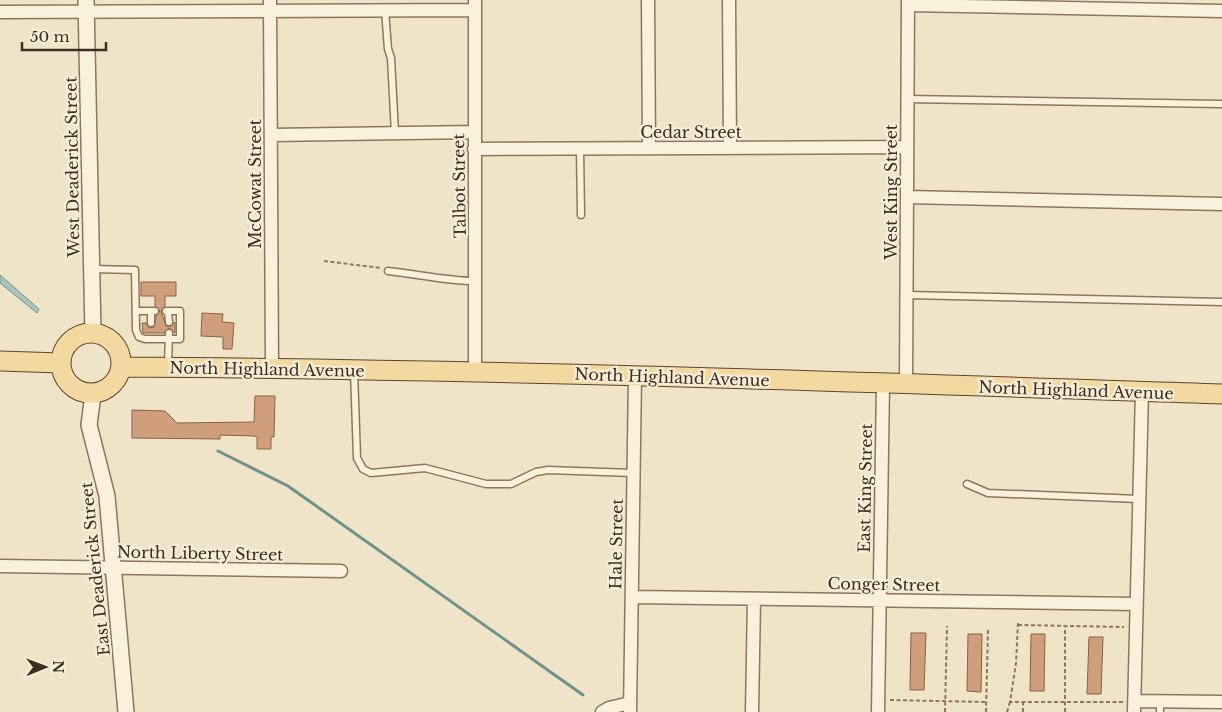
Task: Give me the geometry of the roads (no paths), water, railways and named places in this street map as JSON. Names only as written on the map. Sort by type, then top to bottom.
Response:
[{"type":"main road","points":[[93,333],[103,335],[117,348],[121,367],[118,377],[112,386],[93,394],[74,388],[62,372],[61,363],[67,344],[74,338],[93,333]]},
{"type":"main road","points":[[0,361],[61,363]]},
{"type":"main road","name":"North Highland Avenue","points":[[121,367],[475,372],[1222,394]]},
{"type":"street","points":[[648,0],[649,148]]},
{"type":"street","points":[[729,0],[730,148]]},
{"type":"street","points":[[908,3],[1222,11]]},
{"type":"street","name":"West King Street","points":[[906,384],[908,3]]},
{"type":"street","points":[[0,12],[86,6],[270,5],[385,10],[475,5]]},
{"type":"street","name":"McCowat Street","points":[[270,5],[272,368]]},
{"type":"street","name":"Talbot Street","points":[[475,5],[475,372]]},
{"type":"street","name":"West Deaderick Street","points":[[86,6],[93,333]]},
{"type":"street","points":[[271,135],[474,132]]},
{"type":"street","name":"Cedar Street","points":[[474,149],[907,146]]},
{"type":"street","points":[[907,197],[1222,204]]},
{"type":"street","name":"Hale Street","points":[[630,708],[635,376]]},
{"type":"street","name":"East King Street","points":[[878,712],[882,384]]},
{"type":"street","points":[[1142,392],[1136,604],[1130,705],[1160,707],[1222,702]]},
{"type":"street","name":"East Deaderick Street","points":[[93,394],[89,425],[107,496],[126,712]]},
{"type":"street","name":"North Liberty Street","points":[[0,566],[341,571]]},
{"type":"street","name":"Conger Street","points":[[632,597],[1136,604]]},
{"type":"street","points":[[752,712],[754,599]]},
{"type":"street","points":[[602,712],[609,708],[630,708]]},
{"type":"lane","points":[[385,10],[388,50],[391,58],[395,133]]},
{"type":"lane","points":[[907,99],[1222,104]]},
{"type":"lane","points":[[580,149],[581,215]]},
{"type":"lane","points":[[92,269],[135,270],[136,330],[139,337],[169,336],[180,339],[180,311],[167,311],[169,322]]},
{"type":"lane","points":[[388,270],[434,276],[448,281],[476,281]]},
{"type":"lane","points":[[907,295],[1222,302]]},
{"type":"lane","points":[[136,311],[153,311],[151,323]]},
{"type":"lane","points":[[168,367],[169,336]]},
{"type":"lane","points":[[354,370],[357,458],[363,469],[372,473],[425,468],[494,484],[511,484],[536,472],[548,470],[633,473]]},
{"type":"lane","points":[[967,484],[988,494],[1139,499]]},
{"type":"water","points":[[0,275],[39,309],[37,313],[0,283]]},
{"type":"waterway","points":[[218,451],[288,486],[583,695]]}]
